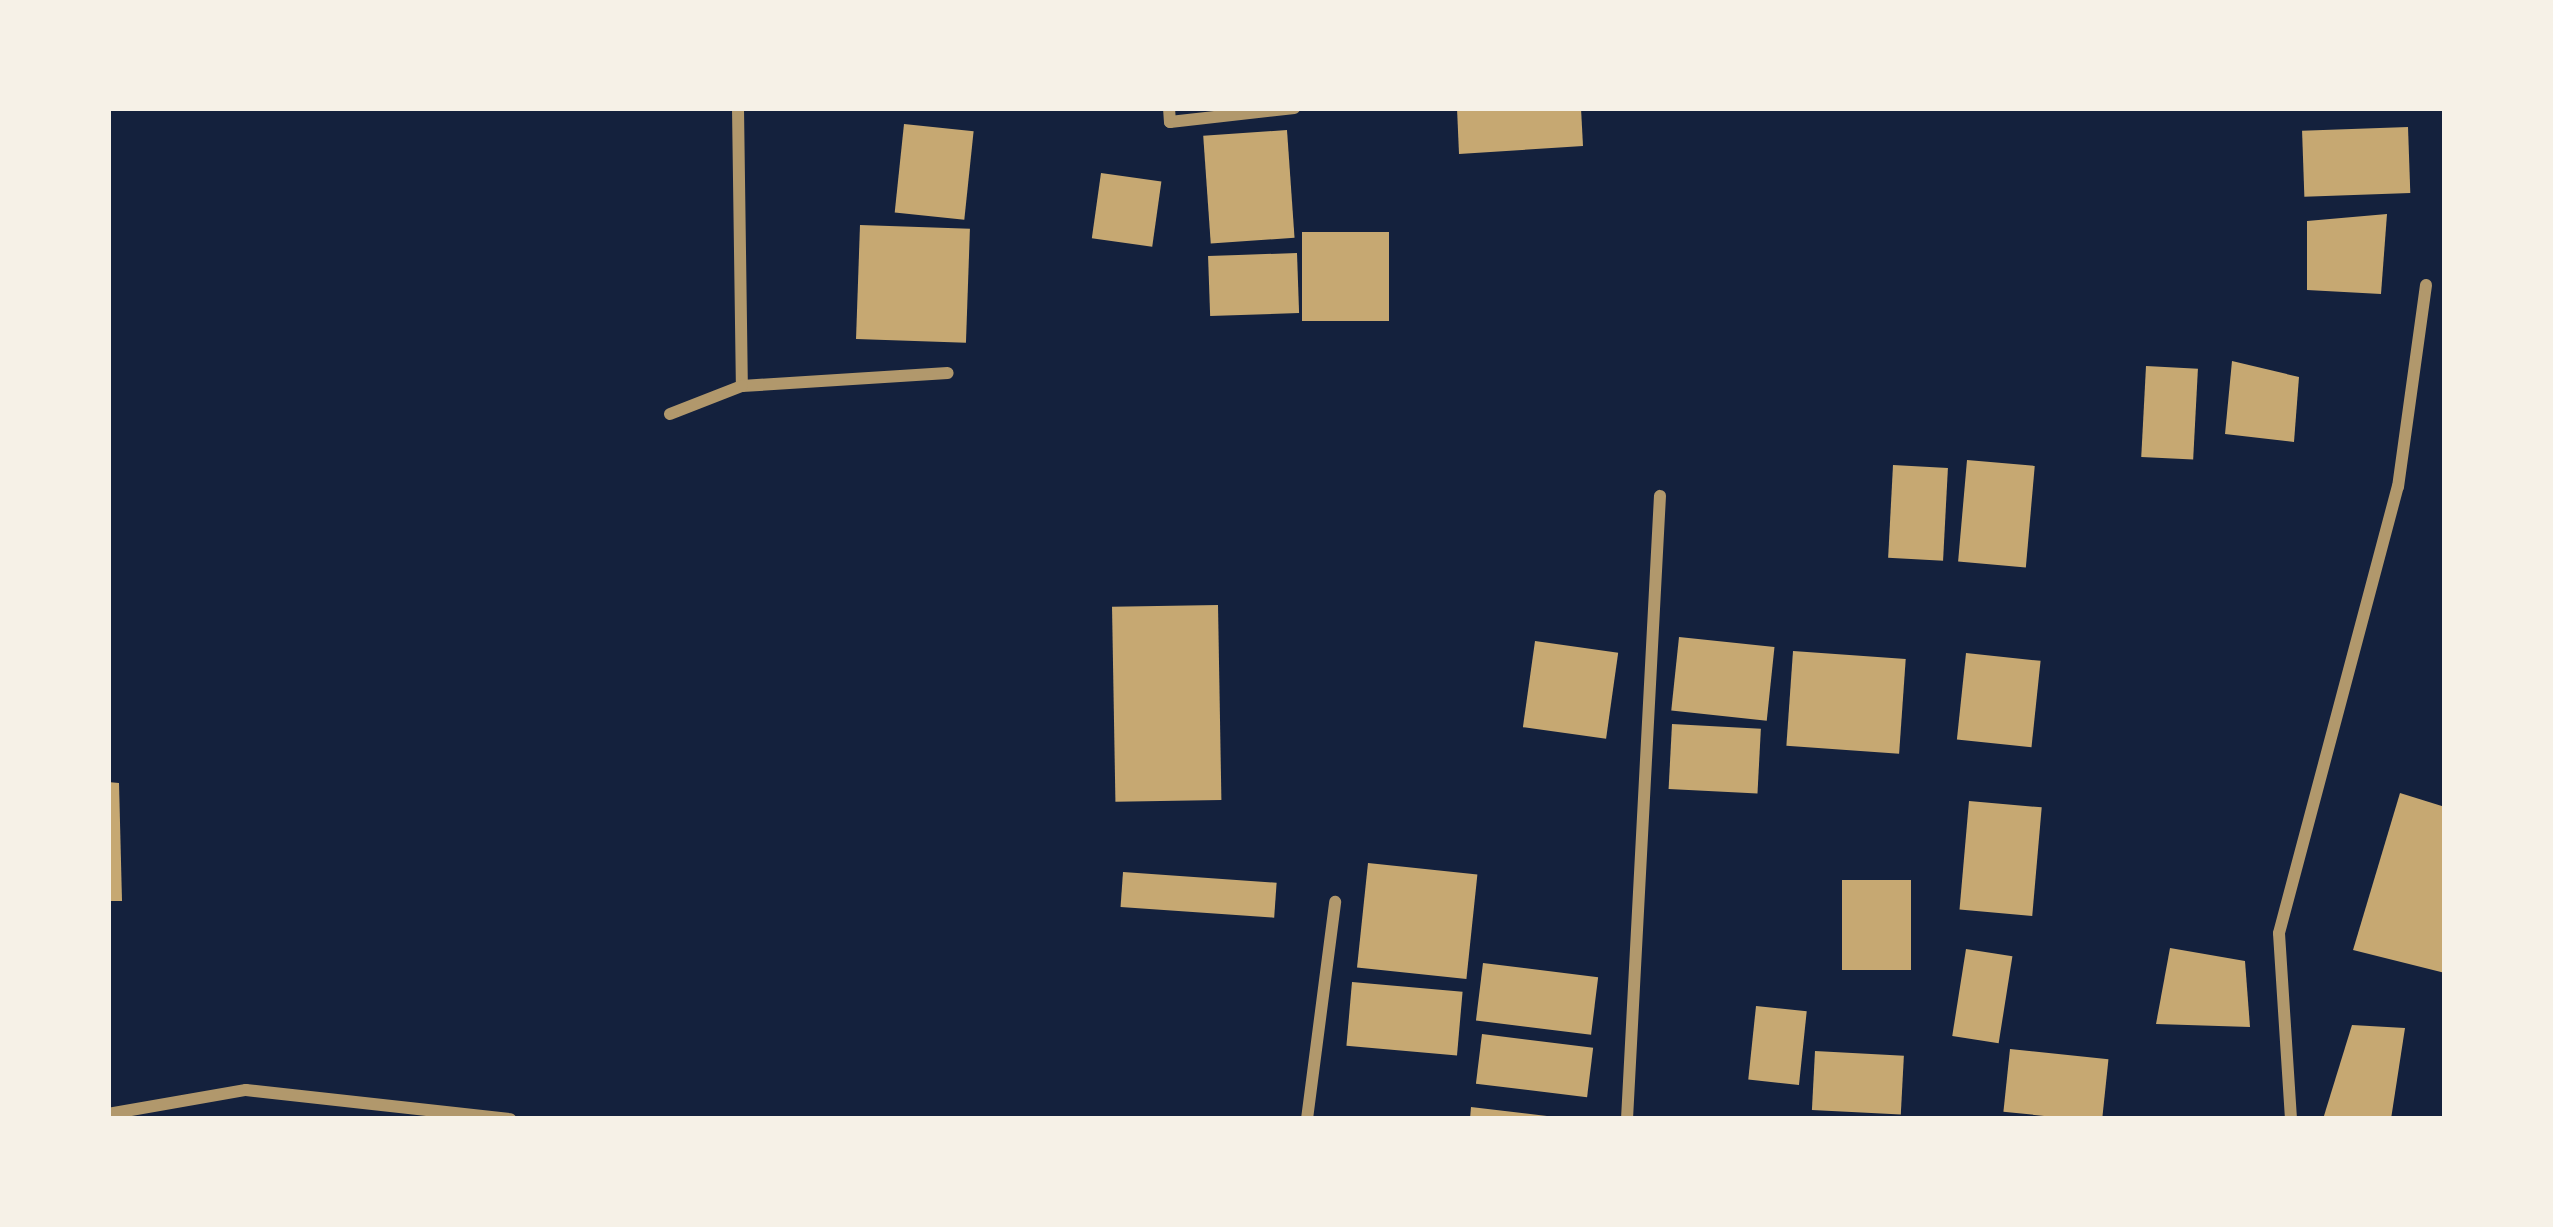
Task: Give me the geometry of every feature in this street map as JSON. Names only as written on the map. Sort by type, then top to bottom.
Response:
[{"type":"street","points":[[738,108],[742,386]]},
{"type":"street","points":[[1169,108],[1170,122],[1294,108]]},
{"type":"street","points":[[2291,1119],[2279,933],[2398,487],[2426,286]]},
{"type":"street","points":[[670,414],[742,386],[948,374]]},
{"type":"street","points":[[1627,1119],[1660,496]]},
{"type":"street","points":[[1307,1119],[1335,902]]},
{"type":"street","points":[[108,1114],[246,1090],[510,1119]]},
{"type":"building","points":[[1457,108],[1581,108],[1583,146],[1459,154]]},
{"type":"building","points":[[904,124],[974,131],[964,220],[895,213]]},
{"type":"building","points":[[2408,127],[2410,193],[2304,197],[2302,131]]},
{"type":"building","points":[[1287,130],[1295,238],[1211,244],[1203,136]]},
{"type":"building","points":[[1101,173],[1161,181],[1152,247],[1092,238]]},
{"type":"building","points":[[2387,214],[2381,294],[2307,290],[2307,221]]},
{"type":"building","points":[[860,225],[970,229],[966,343],[856,339]]},
{"type":"building","points":[[1302,232],[1389,232],[1389,321],[1302,321]]},
{"type":"building","points":[[1297,253],[1299,313],[1210,316],[1208,256]]},
{"type":"building","points":[[2232,361],[2299,377],[2294,442],[2225,434]]},
{"type":"building","points":[[2146,366],[2198,369],[2193,460],[2141,457]]},
{"type":"building","points":[[1967,460],[2035,466],[2026,568],[1958,562]]},
{"type":"building","points":[[1893,465],[1948,468],[1943,561],[1888,558]]},
{"type":"building","points":[[1218,605],[1221,800],[1115,802],[1112,607]]},
{"type":"building","points":[[1679,637],[1774,647],[1767,721],[1671,711]]},
{"type":"building","points":[[1535,641],[1618,653],[1606,739],[1523,727]]},
{"type":"building","points":[[1793,651],[1906,659],[1899,754],[1786,746]]},
{"type":"building","points":[[1966,653],[2041,661],[2031,747],[1957,740]]},
{"type":"building","points":[[1672,724],[1761,729],[1757,794],[1669,789]]},
{"type":"building","points":[[108,782],[119,783],[122,901],[108,901]]},
{"type":"building","points":[[2400,793],[2445,807],[2445,973],[2353,950]]},
{"type":"building","points":[[1969,801],[2042,807],[2032,916],[1960,910]]},
{"type":"building","points":[[1368,863],[1477,874],[1466,979],[1357,967]]},
{"type":"building","points":[[1123,872],[1277,883],[1274,918],[1121,907]]},
{"type":"building","points":[[1842,880],[1911,880],[1911,970],[1842,970]]},
{"type":"building","points":[[2170,948],[2245,961],[2250,1027],[2156,1024]]},
{"type":"building","points":[[1966,949],[2012,956],[1999,1043],[1952,1036]]},
{"type":"building","points":[[1483,963],[1598,977],[1591,1035],[1476,1021]]},
{"type":"building","points":[[1352,982],[1463,992],[1457,1055],[1346,1046]]},
{"type":"building","points":[[1756,1006],[1807,1011],[1799,1085],[1748,1080]]},
{"type":"building","points":[[2352,1025],[2405,1028],[2391,1119],[2323,1119]]},
{"type":"building","points":[[1482,1034],[1593,1048],[1587,1097],[1476,1084]]},
{"type":"building","points":[[2010,1049],[2108,1059],[2102,1119],[2003,1112]]},
{"type":"building","points":[[1815,1051],[1904,1056],[1901,1115],[1812,1110]]},
{"type":"building","points":[[1471,1107],[1547,1116],[1547,1119],[1470,1119]]}]
